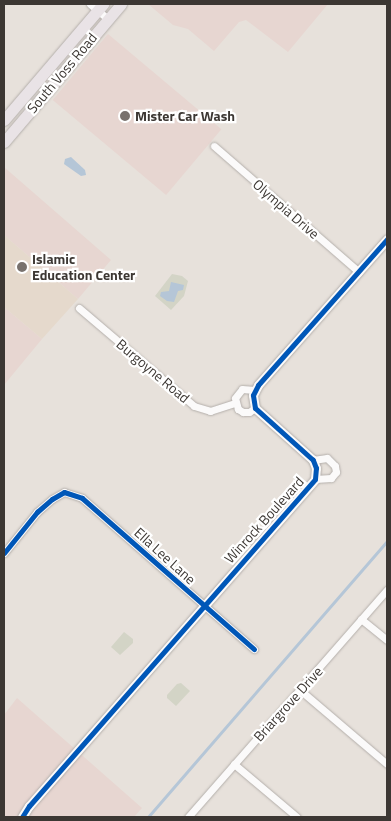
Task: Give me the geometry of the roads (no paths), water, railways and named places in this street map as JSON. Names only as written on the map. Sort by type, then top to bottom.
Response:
[{"type":"main road","name":"South Voss Road","points":[[4,142],[121,4]]},
{"type":"main road","name":"South Voss Road","points":[[4,120],[97,6]]},
{"type":"street","points":[[97,6],[108,19]]},
{"type":"street","name":"Olympia Drive","points":[[214,146],[359,272]]},
{"type":"street","points":[[255,408],[252,402],[255,390],[387,239]]},
{"type":"street","name":"Burgoyne Road","points":[[79,308],[194,406],[210,411],[235,403]]},
{"type":"street","points":[[235,403],[237,393],[242,389],[255,390]]},
{"type":"street","name":"Winrock Boulevard","points":[[235,403],[243,412],[255,408],[313,460],[315,479]]},
{"type":"street","name":"Winrock Boulevard","points":[[22,817],[203,605],[315,479],[331,478],[336,472],[336,466],[327,458],[313,460]]},
{"type":"street","name":"Ella Lee Lane","points":[[4,552],[37,512],[56,496],[64,492],[82,498],[254,649]]},
{"type":"street","name":"Briargrove Drive","points":[[188,817],[387,590]]},
{"type":"street","points":[[361,619],[387,640]]},
{"type":"street","points":[[300,690],[387,764]]},
{"type":"street","points":[[234,764],[297,817]]},
{"type":"water","points":[[71,157],[85,170],[86,175],[81,176],[64,164],[65,159]]},
{"type":"water","points":[[171,282],[184,285],[183,290],[178,291],[174,302],[167,301],[160,296],[161,292],[169,291]]},
{"type":"waterway","points":[[148,817],[387,541]]},
{"type":"place","name":"Mister Car Wash","points":[[125,116]]},
{"type":"place","name":"Islamic Education Center","points":[[22,267]]}]
